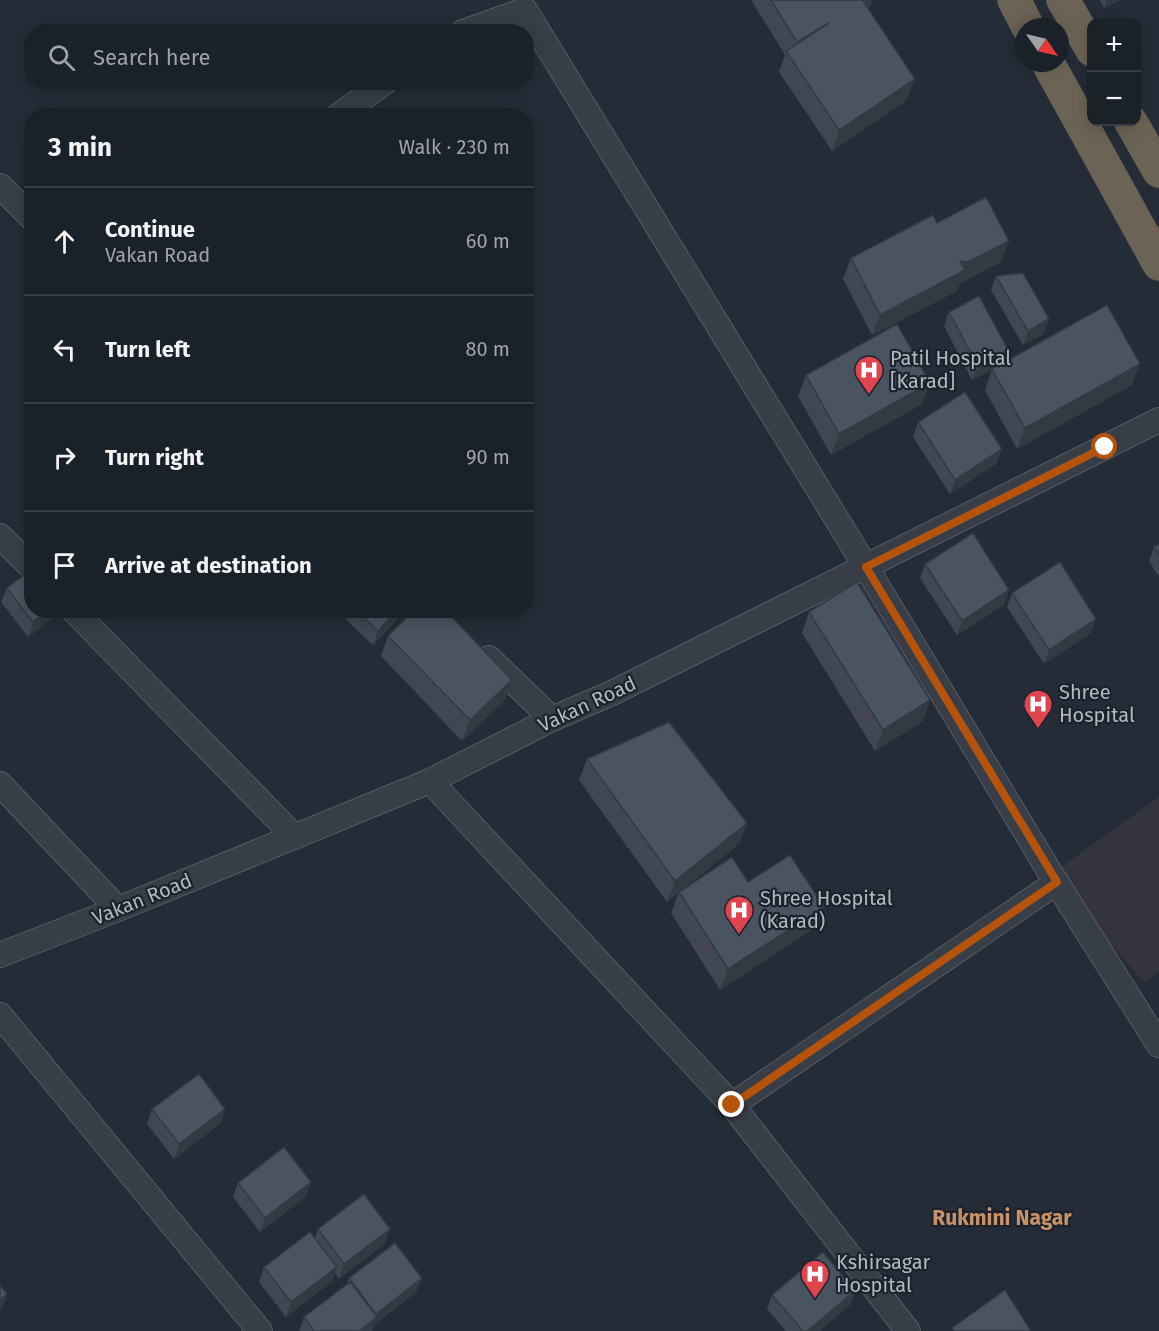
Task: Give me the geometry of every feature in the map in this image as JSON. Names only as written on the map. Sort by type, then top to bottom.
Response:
[{"type":"highway","points":[[1014,0],[1023,18]]},
{"type":"highway","points":[[1063,0],[1087,41]]},
{"type":"highway","points":[[1053,72],[1159,264]]},
{"type":"highway","points":[[1133,126],[1159,171]]},
{"type":"street","points":[[486,24],[525,10],[534,24]]},
{"type":"street","points":[[534,25],[1057,882],[1159,1045]]},
{"type":"street","points":[[349,108],[374,90]]},
{"type":"street","points":[[0,186],[24,210]]},
{"type":"street","name":"Vakan Road","points":[[0,955],[430,781],[552,719],[612,693],[1159,420]]},
{"type":"street","points":[[0,536],[24,560]]},
{"type":"street","points":[[81,618],[295,837]]},
{"type":"street","points":[[472,641],[552,719]]},
{"type":"street","points":[[430,781],[732,1105],[908,1331]]},
{"type":"street","points":[[0,784],[118,909]]},
{"type":"street","points":[[732,1105],[1057,882]]},
{"type":"street","points":[[0,1015],[260,1331]]},
{"type":"shaded area","points":[[1159,797],[1159,971],[1144,983],[1051,874]]},
{"type":"building","points":[[771,0],[864,0],[915,79],[839,130],[786,51],[829,23],[797,42]]},
{"type":"building","points":[[986,197],[1009,241],[968,262],[960,261],[965,270],[880,315],[851,258],[933,215],[937,223]]},
{"type":"building","points":[[1023,273],[1049,319],[1028,331],[996,276]]},
{"type":"building","points":[[979,296],[1008,350],[978,366],[949,312]]},
{"type":"building","points":[[1107,305],[1140,364],[1025,428],[992,369]]},
{"type":"building","points":[[897,324],[930,383],[839,434],[806,375]]},
{"type":"building","points":[[965,392],[1002,449],[955,480],[918,422]]},
{"type":"building","points":[[973,533],[1009,590],[962,621],[925,564]]},
{"type":"building","points":[[1159,544],[1159,555],[1154,547]]},
{"type":"building","points":[[1060,562],[1096,619],[1049,650],[1012,593]]},
{"type":"building","points":[[24,575],[24,610],[7,588]]},
{"type":"building","points":[[857,582],[930,700],[883,730],[809,612]]},
{"type":"building","points":[[364,618],[390,618],[378,631]]},
{"type":"building","points":[[406,618],[453,618],[512,680],[470,720],[388,636]]},
{"type":"building","points":[[669,722],[747,823],[675,881],[587,759]]},
{"type":"building","points":[[790,855],[824,907],[728,969],[679,892],[732,857],[748,882]]},
{"type":"building","points":[[199,1074],[225,1109],[179,1144],[152,1109]]},
{"type":"building","points":[[284,1147],[311,1182],[265,1218],[238,1183]]},
{"type":"building","points":[[364,1194],[390,1229],[344,1264],[318,1229]]},
{"type":"building","points":[[310,1232],[337,1267],[291,1302],[264,1267]]},
{"type":"building","points":[[395,1243],[422,1278],[376,1314],[349,1278]]},
{"type":"building","points":[[823,1252],[855,1291],[807,1331],[803,1331],[772,1295]]},
{"type":"building","points":[[350,1282],[377,1317],[359,1331],[314,1331],[304,1317]]},
{"type":"building","points":[[0,1285],[7,1294],[0,1300]]},
{"type":"building","points":[[1005,1290],[1031,1331],[955,1331],[952,1328]]},
{"type":"place","name":"Patil Hospital [Karad]","points":[[869,396]]},
{"type":"place","name":"Shree Hospital","points":[[1038,730]]},
{"type":"place","name":"Shree Hospital (Karad)","points":[[739,936]]},
{"type":"place","name":"Kshirsagar Hospital","points":[[815,1300]]},
{"type":"district","name":"Rukmini Nagar","points":[[1002,1218]]},
{"type":"route","points":[[732,1105],[1057,882],[866,567],[1105,447]]}]
